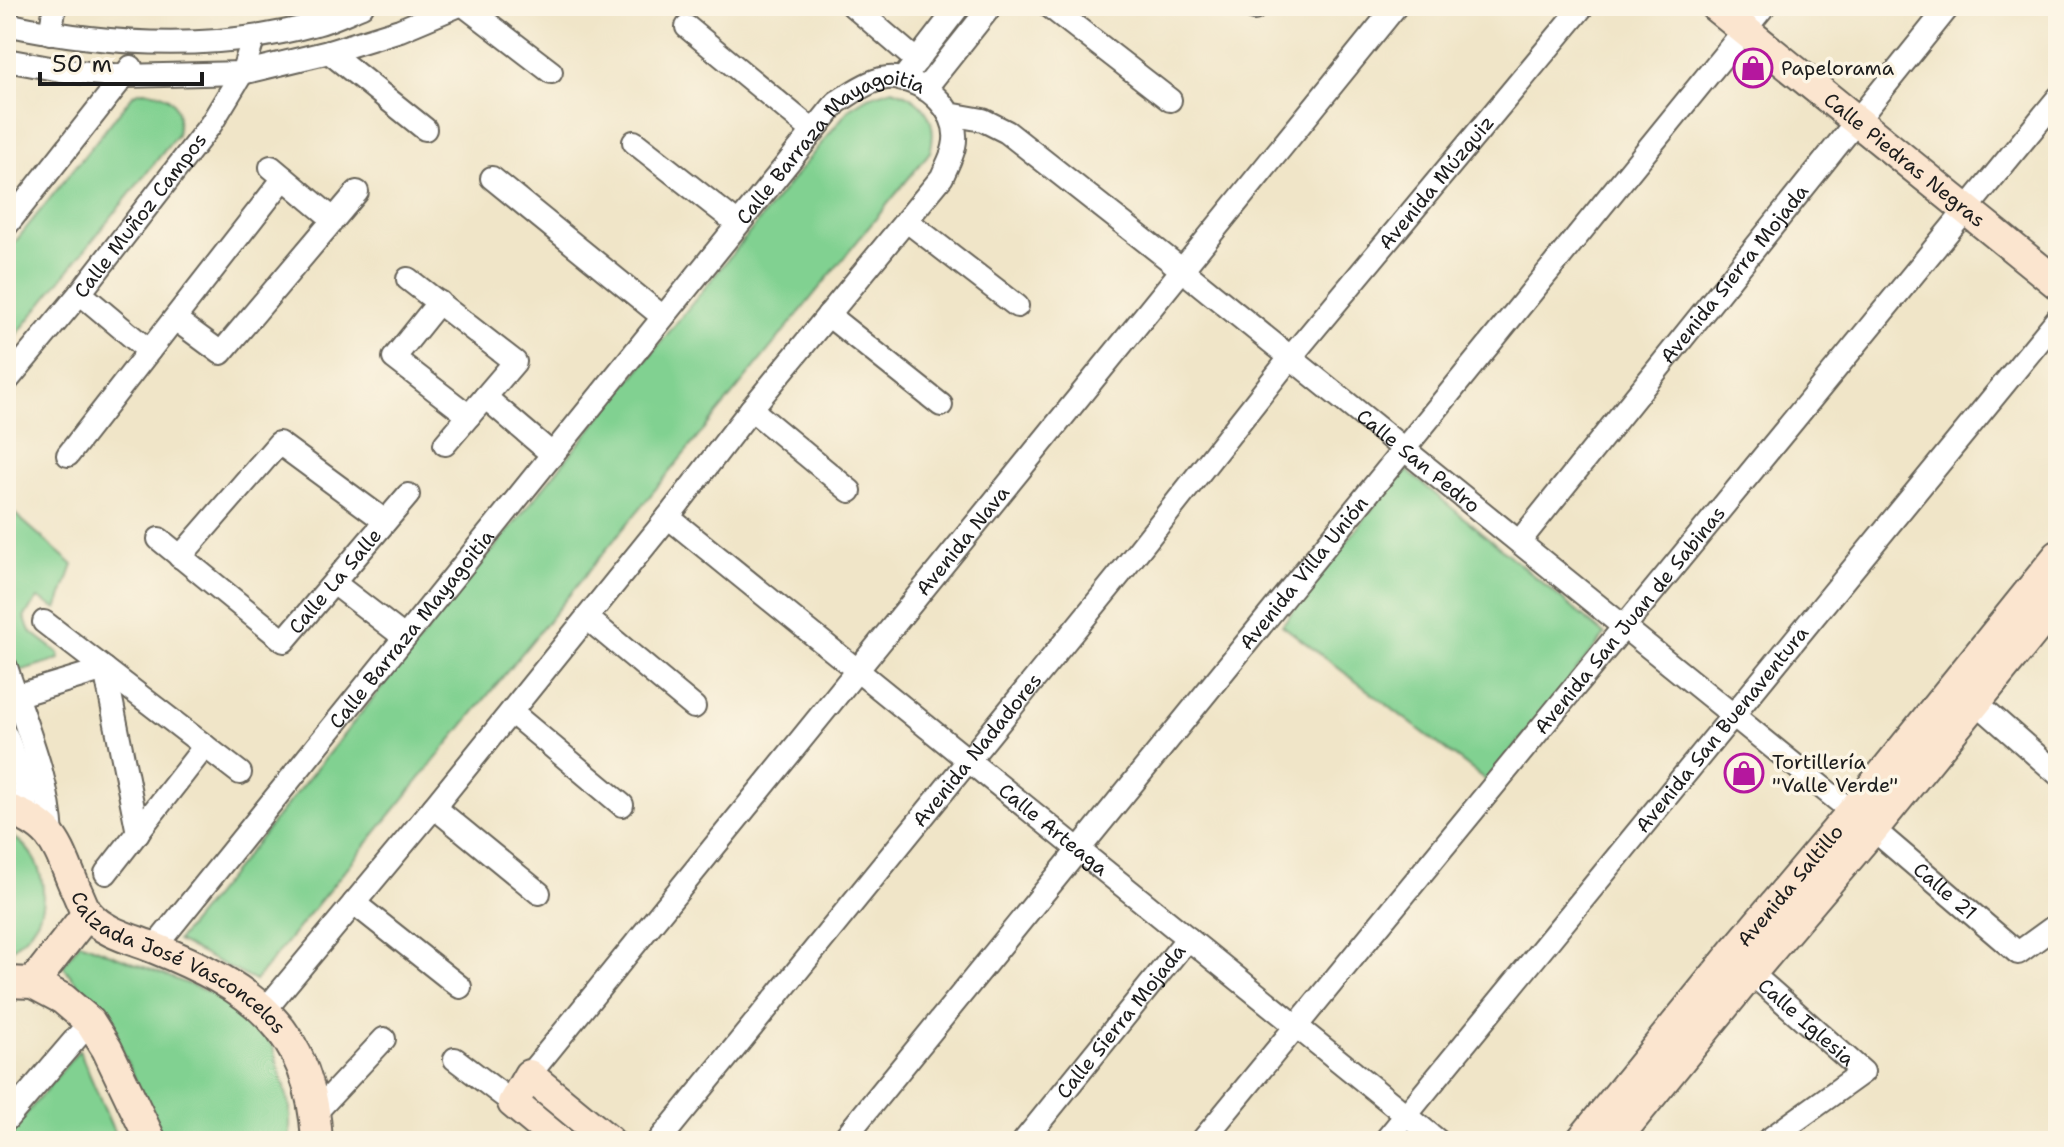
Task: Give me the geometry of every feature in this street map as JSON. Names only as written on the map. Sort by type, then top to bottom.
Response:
[{"type":"street","points":[[50,33],[55,6]]},
{"type":"street","points":[[6,24],[50,33],[149,44],[254,37],[318,23],[362,6]]},
{"type":"street","points":[[6,60],[66,71],[124,76],[242,73],[329,52],[400,30],[457,6]]},
{"type":"street","points":[[465,6],[551,72]]},
{"type":"street","points":[[853,6],[917,61]]},
{"type":"street","points":[[902,80],[959,6]]},
{"type":"street","points":[[925,89],[991,6]]},
{"type":"street","points":[[1049,6],[1170,100]]},
{"type":"street","name":"Avenida Nava","points":[[529,1075],[1396,6]]},
{"type":"street","name":"Avenida Múzquiz","points":[[1290,358],[1583,6]]},
{"type":"street","name":"Calle Piedras Negras","points":[[1715,6],[2058,284]]},
{"type":"street","name":"Avenida Villa Unión","points":[[842,1141],[1764,6]]},
{"type":"street","name":"Avenida Sierra Mojada","points":[[1519,542],[1949,6]]},
{"type":"street","points":[[687,27],[813,131]]},
{"type":"street","name":"Calle Muñoz Campos","points":[[6,382],[80,293],[211,124],[242,73],[254,37]]},
{"type":"street","points":[[6,226],[149,44]]},
{"type":"street","points":[[329,52],[425,129]]},
{"type":"street","name":"Calle Barraza Mayagoitia","points":[[154,948],[837,102],[867,84],[894,78],[925,89],[949,114],[955,146],[942,177],[751,409],[434,807],[265,1010]]},
{"type":"street","name":"Avenida San Juan de Sabinas","points":[[1202,1141],[2058,98]]},
{"type":"street","name":"Calle San Pedro","points":[[949,114],[983,120],[1007,132],[1863,821]]},
{"type":"street","points":[[634,142],[738,224]]},
{"type":"street","points":[[68,455],[175,319],[278,172],[333,219]]},
{"type":"street","points":[[492,178],[663,317]]},
{"type":"street","points":[[175,319],[221,353],[357,192]]},
{"type":"street","points":[[907,221],[1017,306]]},
{"type":"street","points":[[408,279],[515,362],[445,444]]},
{"type":"street","points":[[80,293],[149,351]]},
{"type":"street","points":[[439,302],[394,358],[469,416]]},
{"type":"street","points":[[828,315],[941,405]]},
{"type":"street","name":"Avenida San Buenaventura","points":[[1385,1141],[2058,318]]},
{"type":"street","name":"Avenida Nadadores","points":[[659,1141],[1120,574],[1290,358]]},
{"type":"street","points":[[485,397],[553,455]]},
{"type":"street","points":[[751,409],[850,491]]},
{"type":"street","points":[[159,539],[180,557],[279,443],[385,521]]},
{"type":"street","name":"Calle La Salle","points":[[180,557],[284,641],[408,495]]},
{"type":"street","name":"Calle Arteaga","points":[[668,517],[1438,1141]]},
{"type":"street","name":"Avenida Saltillo","points":[[1614,1141],[1751,973],[2058,556]]},
{"type":"street","points":[[334,583],[404,637]]},
{"type":"street","name":"Avenida Saltillo","points":[[1581,1141],[1735,951],[1976,702],[2058,601]]},
{"type":"street","points":[[587,618],[694,707]]},
{"type":"street","points":[[44,622],[240,773]]},
{"type":"street","points":[[6,667],[44,782],[51,812],[52,835]]},
{"type":"street","points":[[15,696],[105,669]]},
{"type":"street","points":[[105,669],[138,833]]},
{"type":"street","points":[[1976,702],[2058,774]]},
{"type":"street","points":[[511,712],[622,805]]},
{"type":"street","points":[[6,735],[24,782],[17,812]]},
{"type":"street","points":[[106,873],[205,746]]},
{"type":"street","points":[[434,807],[539,893]]},
{"type":"street","name":"Calzada José Vasconcelos","points":[[17,812],[52,835],[87,914],[117,934],[214,974],[248,995],[265,1010],[289,1042],[304,1072],[316,1127]]},
{"type":"street","name":"Calle 21","points":[[1863,821],[2018,953],[2058,924]]},
{"type":"street","points":[[354,903],[460,987]]},
{"type":"street","points":[[87,914],[20,982],[63,999],[90,1022],[107,1049],[151,1141]]},
{"type":"street","name":"Calle Sierra Mojada","points":[[1024,1141],[1188,938]]},
{"type":"street","name":"Calle Iglesia","points":[[1751,973],[1863,1072],[1767,1141]]},
{"type":"street","points":[[6,1120],[90,1022]]},
{"type":"street","points":[[316,1127],[384,1039]]},
{"type":"street","points":[[455,1059],[559,1141]]},
{"type":"street","points":[[513,1103],[529,1075],[609,1141]]},
{"type":"green space","points":[[892,89],[912,98],[926,112],[932,130],[930,152],[255,981],[177,941],[850,108],[868,97]]},
{"type":"green space","points":[[142,91],[161,94],[173,102],[178,116],[177,135],[6,348],[6,253],[134,94]]},
{"type":"green space","points":[[1404,468],[1605,635],[1487,781],[1282,625]]},
{"type":"green space","points":[[6,506],[73,565],[57,609],[38,598],[24,617],[30,631],[59,653],[59,659],[16,672],[6,640]]},
{"type":"green space","points":[[6,834],[17,840],[34,858],[43,896],[37,921],[6,952]]},
{"type":"green space","points":[[80,942],[211,993],[261,1025],[273,1047],[290,1107],[290,1141],[167,1141],[154,1123],[113,1030],[63,966]]},
{"type":"green space","points":[[79,1050],[118,1141],[6,1141],[6,1138]]},
{"type":"place","name":"Papelorama","points":[[1753,68]]},
{"type":"place","name":"Tortillería \"Valle Verde\"","points":[[1744,773]]}]
